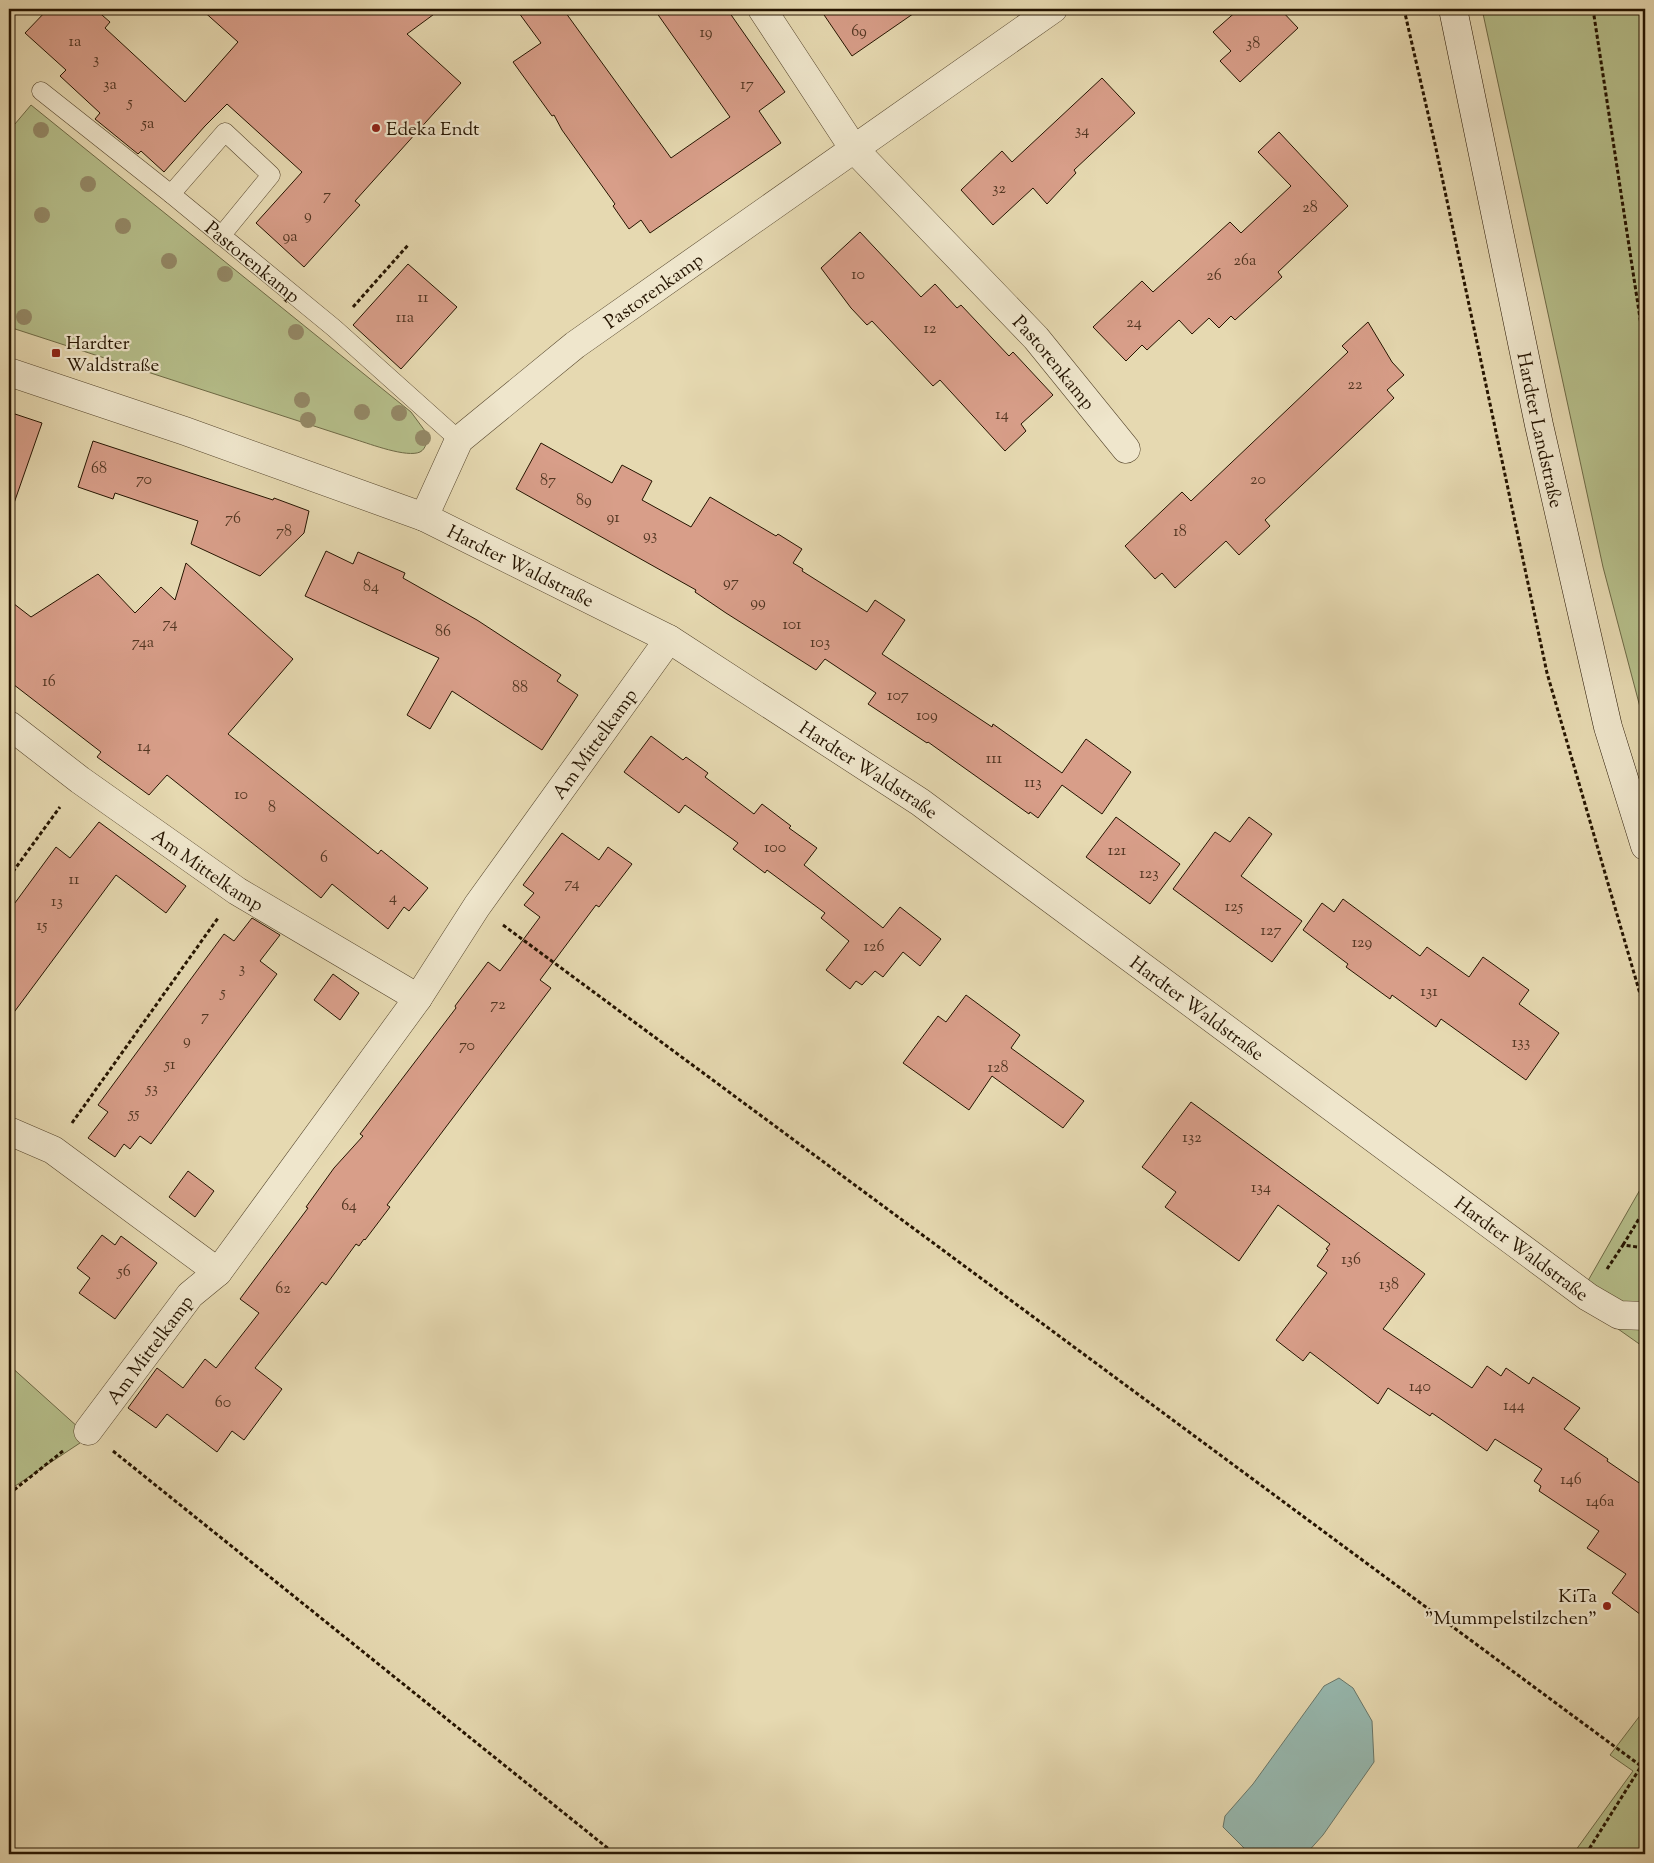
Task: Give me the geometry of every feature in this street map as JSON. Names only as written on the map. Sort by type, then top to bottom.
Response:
[{"type":"street","name":"Pastorenkamp","points":[[762,9],[854,148],[1036,338],[1126,449]]},
{"type":"street","name":"Pastorenkamp","points":[[424,517],[459,440],[575,345],[1053,9]]},
{"type":"street","name":"Hardter Landstraße","points":[[1454,9],[1543,445],[1608,727],[1645,846]]},
{"type":"street","name":"Hardter Waldstraße","points":[[9,372],[185,431],[424,517],[669,639],[920,802],[1588,1297],[1619,1315],[1645,1316]]},
{"type":"street","name":"Am Mittelkamp","points":[[88,1431],[190,1295],[218,1272],[418,998],[477,906],[669,639]]},
{"type":"street","name":"Am Mittelkamp","points":[[9,725],[80,780],[237,891],[418,998]]},
{"type":"street","points":[[9,1131],[53,1150],[218,1272]]},
{"type":"lane","name":"Pastorenkamp","points":[[41,91],[171,194],[334,328],[459,440]]},
{"type":"lane","points":[[171,194],[225,132],[271,175],[221,236]]},
{"type":"path","points":[[1404,9],[1435,144],[1547,673],[1645,1011]]},
{"type":"path","points":[[1593,9],[1645,351]]},
{"type":"path","points":[[334,328],[410,244]]},
{"type":"path","points":[[9,877],[80,780]]},
{"type":"path","points":[[53,1150],[237,891]]},
{"type":"path","points":[[477,906],[1641,1766]]},
{"type":"path","points":[[1588,1297],[1623,1246],[1645,1209]]},
{"type":"path","points":[[1623,1246],[1645,1248]]},
{"type":"path","points":[[9,1494],[88,1431],[615,1854]]},
{"type":"path","points":[[1586,1854],[1645,1760]]},
{"type":"green space","points":[[1482,9],[1645,9],[1645,726],[1603,567]]},
{"type":"green space","points":[[31,105],[411,412],[428,435],[424,449],[420,452],[406,453],[379,447],[9,327],[9,131]]},
{"type":"green space","points":[[1645,1181],[1645,1348],[1577,1300]]},
{"type":"green space","points":[[9,1365],[89,1437],[9,1490]]},
{"type":"green space","points":[[1645,1709],[1645,1854],[1573,1854],[1633,1771],[1610,1755]]},
{"type":"water","points":[[1339,1678],[1353,1688],[1372,1721],[1374,1762],[1323,1835],[1306,1854],[1250,1854],[1223,1827],[1225,1816],[1253,1784],[1324,1686]]},
{"type":"building","points":[[48,9],[95,9],[110,22],[105,28],[185,102],[238,42],[201,9],[441,9],[407,34],[461,83],[355,201],[360,205],[304,267],[256,223],[302,172],[227,104],[164,172],[141,151],[138,154],[95,119],[100,113],[60,76],[66,70],[25,33]]},
{"type":"building","points":[[516,9],[563,9],[671,158],[730,117],[654,9],[727,9],[785,92],[759,111],[781,143],[650,233],[641,220],[629,229],[613,206],[615,204],[562,130],[554,115],[552,116],[513,62],[541,43]]},
{"type":"building","points":[[820,9],[920,9],[852,56]]},
{"type":"building","points":[[1239,9],[1280,9],[1298,28],[1240,82],[1220,61],[1231,51],[1213,32]]},
{"type":"building","points":[[1102,78],[1135,113],[1074,170],[1076,173],[1047,204],[1033,188],[993,225],[961,190],[1002,151],[1012,162]]},
{"type":"building","points":[[1279,132],[1348,206],[1278,272],[1282,277],[1235,320],[1231,316],[1219,328],[1209,318],[1192,334],[1179,320],[1147,350],[1142,345],[1126,361],[1093,327],[1142,281],[1153,292],[1230,222],[1241,233],[1291,186],[1258,152]]},
{"type":"building","points":[[860,232],[921,297],[935,284],[957,308],[961,305],[1009,356],[1013,352],[1053,395],[1021,424],[1026,431],[1005,451],[940,380],[933,386],[872,321],[867,325],[851,308],[821,268]]},
{"type":"building","points":[[408,264],[457,307],[401,369],[353,325]]},
{"type":"building","points":[[1368,322],[1392,362],[1404,375],[1387,390],[1394,398],[1265,520],[1270,526],[1239,555],[1226,541],[1175,588],[1162,573],[1155,579],[1125,546],[1182,492],[1191,501],[1348,352],[1342,346]]},
{"type":"building","points":[[9,412],[42,423],[13,506],[9,505]]},
{"type":"building","points":[[93,441],[273,500],[274,498],[309,511],[304,533],[260,576],[191,544],[198,521],[115,493],[113,499],[78,487]]},
{"type":"building","points":[[541,443],[612,483],[622,465],[652,481],[642,500],[691,527],[710,497],[776,536],[778,534],[802,549],[793,563],[803,569],[802,571],[867,612],[875,600],[905,620],[882,654],[992,727],[993,724],[1062,773],[1086,739],[1131,772],[1102,814],[1062,785],[1038,818],[1030,812],[1029,814],[928,742],[868,704],[876,693],[825,659],[816,670],[726,613],[695,592],[696,590],[516,489]]},
{"type":"building","points":[[326,551],[353,564],[358,552],[405,573],[403,578],[477,620],[561,675],[557,681],[578,695],[542,750],[452,691],[430,729],[407,715],[439,658],[305,596]]},
{"type":"building","points":[[186,563],[293,659],[228,734],[378,854],[381,850],[428,888],[409,911],[404,907],[388,929],[332,884],[321,898],[167,775],[149,795],[97,757],[101,752],[9,681],[9,600],[31,617],[98,574],[135,613],[161,587],[175,600]]},
{"type":"building","points":[[651,736],[683,760],[686,757],[708,773],[705,777],[754,814],[762,804],[791,826],[789,828],[817,848],[804,865],[883,928],[900,907],[941,939],[920,966],[903,952],[883,977],[875,971],[862,985],[856,981],[850,989],[826,970],[849,941],[821,918],[825,913],[767,870],[765,873],[733,849],[738,843],[685,805],[679,813],[624,772]]},
{"type":"building","points":[[1116,817],[1180,864],[1150,904],[1086,857]]},
{"type":"building","points":[[1249,817],[1272,834],[1241,876],[1302,921],[1272,962],[1173,889],[1215,832],[1230,842]]},
{"type":"building","points":[[99,822],[186,886],[166,913],[116,875],[9,1019],[9,911],[56,847],[70,858]]},
{"type":"building","points":[[562,833],[599,860],[608,847],[632,864],[599,907],[596,905],[540,980],[551,988],[387,1205],[390,1207],[365,1240],[359,1246],[356,1244],[326,1285],[322,1282],[255,1368],[282,1389],[244,1440],[232,1431],[217,1452],[167,1414],[156,1428],[128,1408],[157,1368],[183,1388],[205,1359],[216,1368],[259,1313],[240,1299],[308,1208],[306,1207],[334,1168],[363,1136],[360,1134],[456,1008],[455,1006],[488,962],[500,971],[540,917],[524,905],[534,893],[523,885]]},
{"type":"building","points":[[1343,899],[1420,956],[1427,947],[1469,977],[1483,957],[1529,990],[1519,1004],[1559,1033],[1526,1080],[1441,1019],[1436,1027],[1392,995],[1390,999],[1346,967],[1348,964],[1303,930],[1322,903],[1334,912]]},
{"type":"building","points":[[252,918],[280,935],[260,961],[277,974],[151,1144],[140,1136],[130,1149],[124,1144],[115,1157],[88,1138],[108,1112],[98,1105],[224,934],[234,941]]},
{"type":"building","points":[[333,974],[359,993],[340,1020],[314,1000]]},
{"type":"building","points":[[966,995],[1020,1035],[1011,1048],[1084,1101],[1063,1128],[992,1076],[969,1110],[903,1063],[938,1016],[946,1022]]},
{"type":"building","points":[[1191,1102],[1425,1274],[1383,1329],[1472,1388],[1487,1366],[1501,1376],[1506,1368],[1529,1384],[1533,1377],[1580,1408],[1564,1429],[1645,1487],[1645,1618],[1612,1593],[1626,1574],[1587,1548],[1599,1531],[1539,1491],[1541,1486],[1534,1481],[1542,1469],[1495,1439],[1487,1451],[1432,1413],[1430,1416],[1388,1388],[1378,1404],[1310,1352],[1303,1361],[1276,1340],[1327,1273],[1317,1266],[1330,1244],[1278,1205],[1239,1261],[1165,1207],[1176,1192],[1142,1167]]},
{"type":"building","points":[[188,1171],[214,1191],[195,1217],[169,1197]]},
{"type":"building","points":[[102,1235],[115,1245],[121,1236],[157,1263],[115,1319],[79,1293],[90,1278],[77,1268]]},
{"type":"place","name":"Edeka Endt","points":[[376,128]]},
{"type":"place","name":"Hardter Waldstraße","points":[[56,353]]},
{"type":"place","name":"KiTa \"Mummpelstilzchen\"","points":[[1607,1606]]}]
